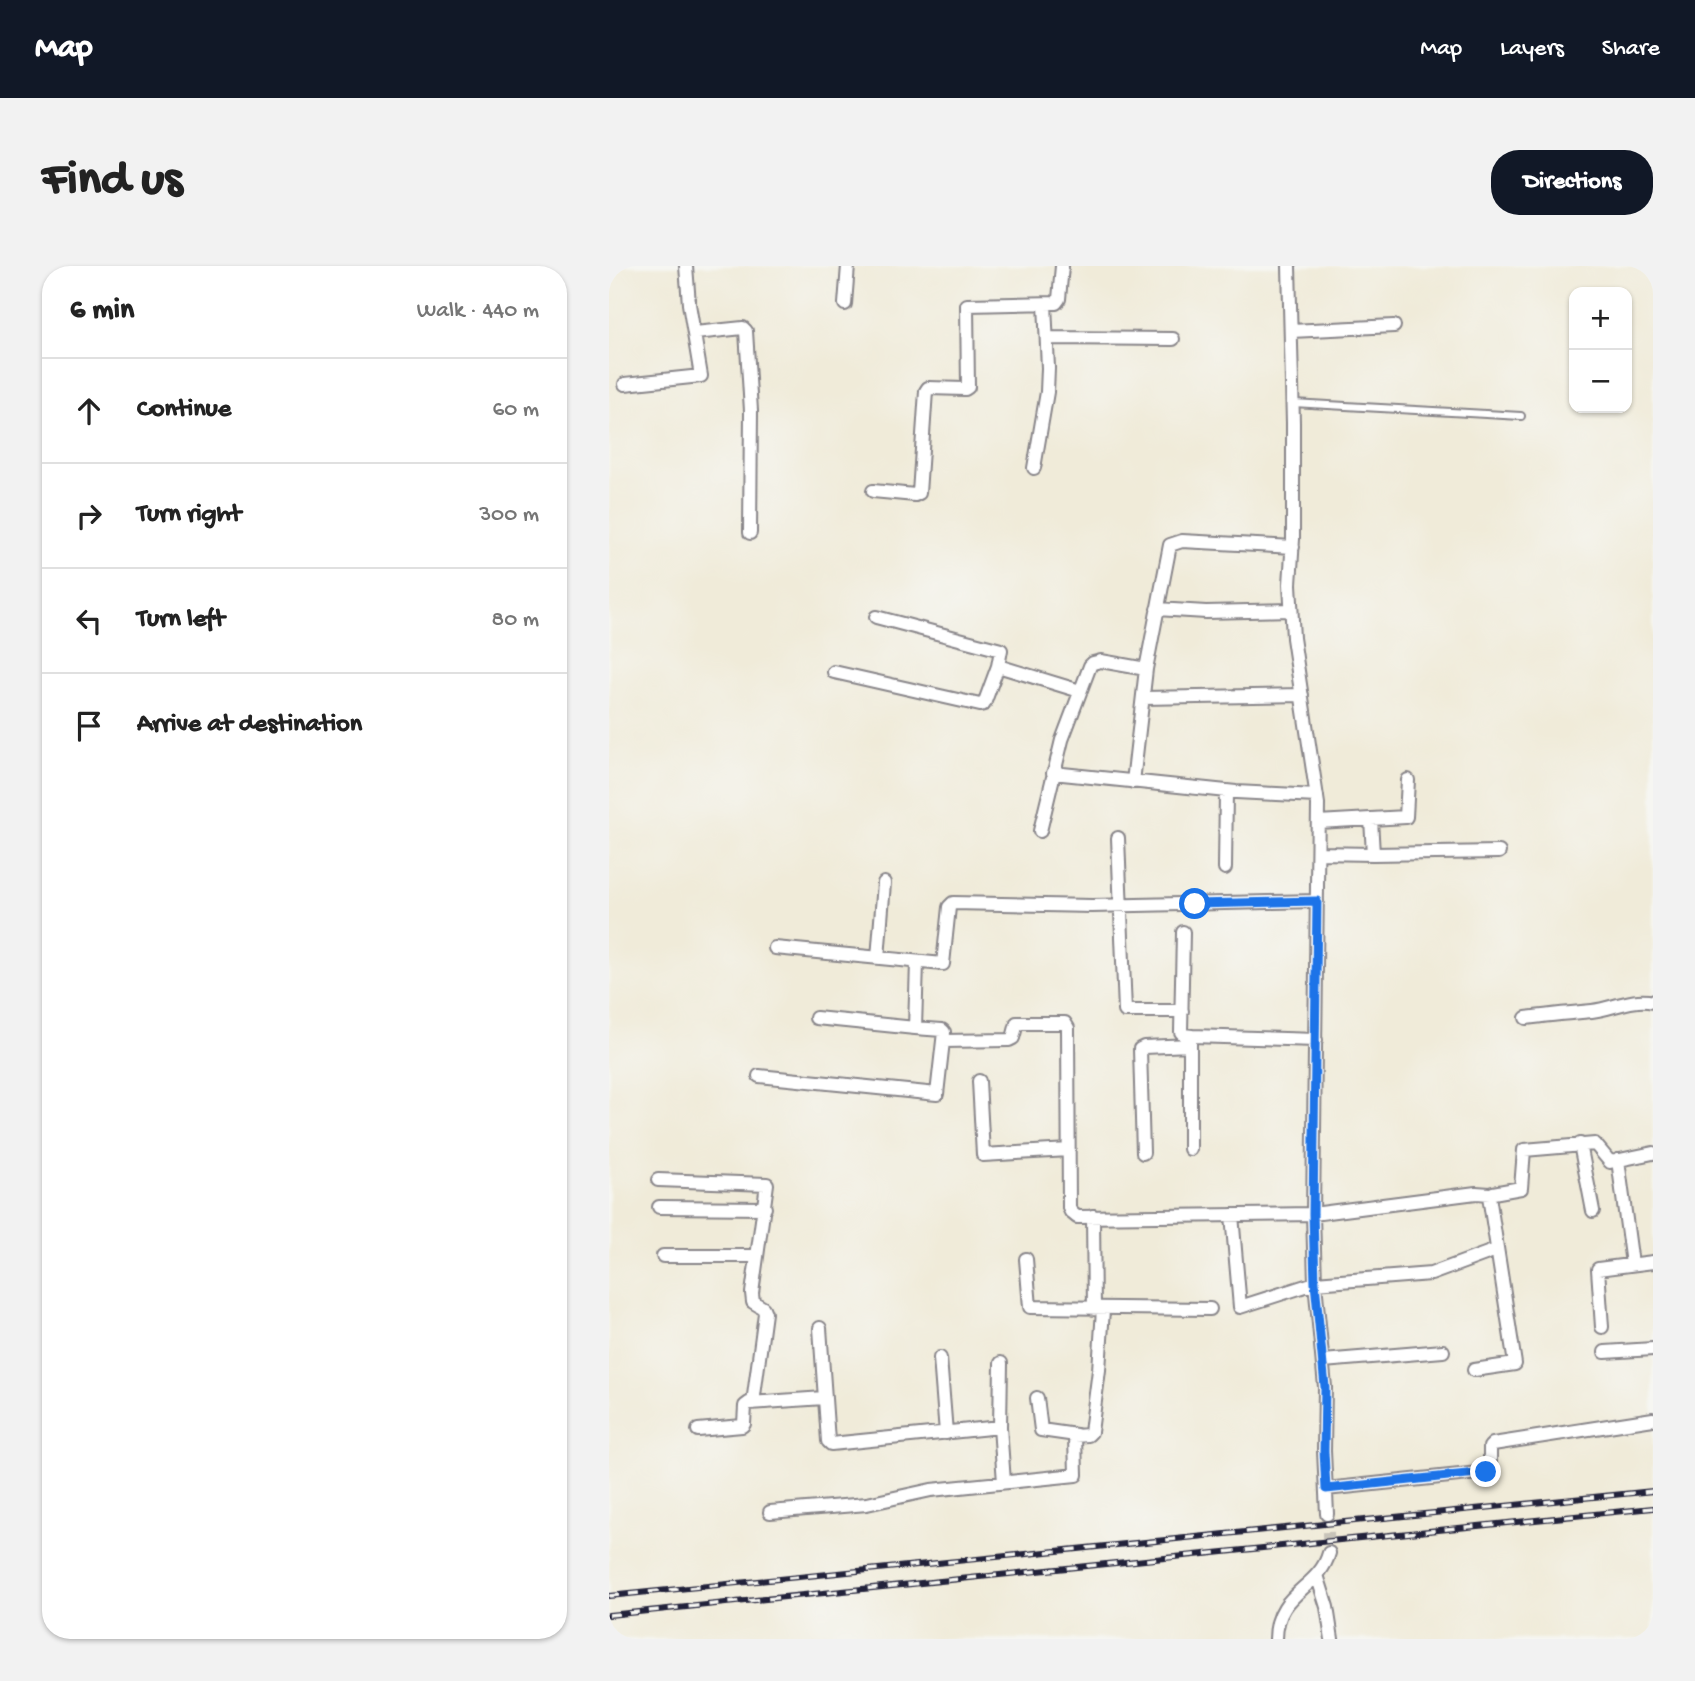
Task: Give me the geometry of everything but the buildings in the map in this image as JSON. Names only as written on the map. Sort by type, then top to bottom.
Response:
[{"type":"street","points":[[625,384],[701,376],[686,266]]},
{"type":"street","points":[[845,304],[848,266]]},
{"type":"street","points":[[873,491],[915,495],[919,493],[926,391],[928,388],[968,387],[967,305],[1056,303],[1059,299],[1062,266]]},
{"type":"street","points":[[1289,266],[1293,403],[1291,610],[1317,796],[1318,822],[1313,1214],[1315,1283],[1323,1361],[1327,1514]]},
{"type":"street","points":[[1034,468],[1047,392],[1045,304]]},
{"type":"street","points":[[1290,331],[1394,326]]},
{"type":"street","points":[[695,332],[743,328],[746,331],[751,411],[750,533]]},
{"type":"street","points":[[1047,338],[1173,339]]},
{"type":"street","points":[[1133,782],[1146,669],[1167,549],[1175,542],[1293,547]]},
{"type":"street","points":[[1157,609],[1206,612],[1291,610]]},
{"type":"street","points":[[834,672],[981,705],[998,666],[1000,650],[876,617]]},
{"type":"street","points":[[1040,831],[1053,773],[1080,691],[1093,663],[1101,661],[1146,669]]},
{"type":"street","points":[[998,666],[1080,691]]},
{"type":"street","points":[[1143,698],[1302,695]]},
{"type":"street","points":[[1053,773],[1226,791],[1317,796]]},
{"type":"street","points":[[1318,822],[1408,816],[1408,780]]},
{"type":"street","points":[[1224,868],[1226,791]]},
{"type":"street","points":[[1371,819],[1373,855]]},
{"type":"street","points":[[1118,838],[1125,1010],[1182,1011]]},
{"type":"street","points":[[1318,853],[1373,855],[1499,852]]},
{"type":"street","points":[[878,958],[884,883]]},
{"type":"street","points":[[775,947],[944,964],[949,907],[953,904],[1120,905],[1317,901]]},
{"type":"street","points":[[1183,932],[1181,1033],[1191,1041]]},
{"type":"street","points":[[915,1028],[917,961]]},
{"type":"street","points":[[1526,1018],[1573,1011],[1595,1011],[1641,1001],[1653,1002]]},
{"type":"street","points":[[759,1076],[935,1095],[938,1093],[942,1030],[815,1018]]},
{"type":"street","points":[[943,1041],[1009,1041],[1013,1038],[1017,1023],[1065,1023],[1068,1028],[1069,1208],[1074,1215],[1313,1214],[1476,1193],[1490,1194],[1521,1188],[1525,1149],[1595,1144],[1608,1161],[1653,1153]]},
{"type":"street","points":[[1143,1153],[1140,1049],[1143,1047],[1191,1041],[1316,1040]]},
{"type":"street","points":[[1190,1149],[1191,1041]]},
{"type":"street","points":[[979,1082],[983,1155],[1069,1150]]},
{"type":"street","points":[[1580,1144],[1593,1211]]},
{"type":"street","points":[[1618,1160],[1632,1264]]},
{"type":"street","points":[[658,1180],[765,1182],[768,1186],[752,1298],[765,1313],[753,1403]]},
{"type":"street","points":[[1474,1370],[1513,1365],[1515,1362],[1496,1250],[1490,1194]]},
{"type":"street","points":[[659,1207],[765,1208]]},
{"type":"street","points":[[1232,1215],[1240,1307],[1315,1283],[1423,1275],[1496,1250]]},
{"type":"street","points":[[1037,1398],[1041,1430],[1076,1435],[1088,1435],[1091,1432],[1099,1370],[1099,1309],[1093,1216]]},
{"type":"street","points":[[663,1256],[757,1256]]},
{"type":"street","points":[[1026,1259],[1030,1307],[1210,1309]]},
{"type":"street","points":[[1602,1327],[1598,1269],[1653,1262]]},
{"type":"street","points":[[820,1328],[828,1441],[831,1444],[1000,1427]]},
{"type":"street","points":[[1605,1352],[1653,1349]]},
{"type":"street","points":[[1323,1361],[1443,1351]]},
{"type":"street","points":[[940,1358],[946,1433]]},
{"type":"street","points":[[1001,1363],[1000,1427],[1004,1482]]},
{"type":"street","points":[[698,1430],[742,1426],[745,1406],[753,1403],[824,1398]]},
{"type":"street","points":[[1326,1489],[1488,1472],[1490,1447],[1493,1444],[1653,1419]]},
{"type":"street","points":[[770,1512],[867,1504],[931,1490],[1076,1475],[1076,1435]]},
{"type":"street","points":[[1276,1639],[1276,1627],[1285,1605],[1299,1588],[1317,1575],[1326,1564],[1329,1553]]},
{"type":"street","points":[[1317,1575],[1327,1607],[1332,1639]]},
{"type":"lane","points":[[1293,403],[1521,416]]},
{"type":"tunnel","points":[[1327,1514],[1329,1553]]},
{"type":"railway","points":[[609,1596],[1653,1491]]},
{"type":"railway","points":[[609,1615],[1653,1508]]},
{"type":"route","points":[[1195,904],[1317,901],[1313,1214],[1315,1283],[1325,1387],[1326,1489],[1486,1472]]}]
